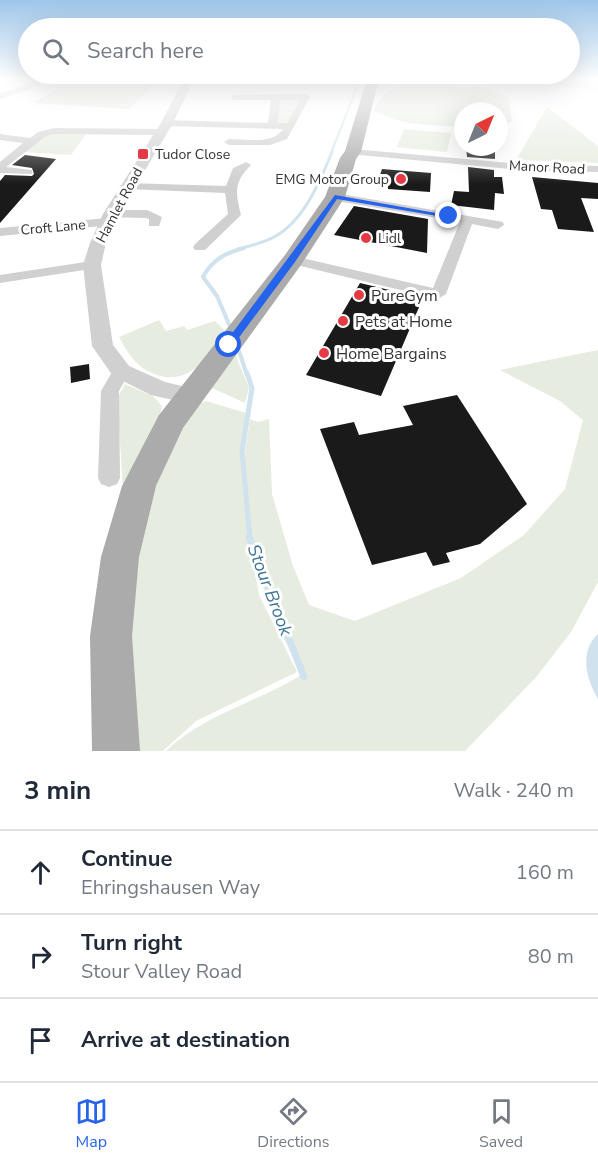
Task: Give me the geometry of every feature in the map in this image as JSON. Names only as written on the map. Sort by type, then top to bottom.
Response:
[{"type":"main road","points":[[116,751],[111,636],[120,557],[139,486],[170,423],[292,260],[335,197],[348,158],[353,152],[363,114]]},
{"type":"street","name":"Hamlet Road","points":[[171,114],[126,186],[109,218],[98,243],[92,265],[103,346],[121,371],[159,389],[190,396]]},
{"type":"street","points":[[273,125],[274,114]]},
{"type":"street","points":[[229,142],[270,142],[283,137],[297,114]]},
{"type":"street","points":[[28,172],[4,171],[0,167],[42,134],[54,131],[290,126]]},
{"type":"street","points":[[0,137],[32,141]]},
{"type":"street","name":"Manor Road","points":[[353,152],[522,166],[598,169]]},
{"type":"street","points":[[200,247],[235,215],[231,189],[237,170],[246,165]]},
{"type":"street","points":[[126,186],[231,189]]},
{"type":"street","points":[[335,197],[498,225]]},
{"type":"street","name":"Croft Lane","points":[[0,232],[147,214],[156,217],[154,223]]},
{"type":"street","points":[[292,260],[438,294],[468,219]]},
{"type":"street","points":[[0,279],[92,265]]},
{"type":"street","points":[[109,478],[110,391],[121,371]]},
{"type":"shaded area","points":[[277,114],[292,114],[286,124],[276,124]]},
{"type":"shaded area","points":[[381,114],[454,114],[454,126],[428,125],[394,119]]},
{"type":"shaded area","points":[[508,114],[511,114],[512,121],[508,123]]},
{"type":"shaded area","points":[[543,114],[556,114],[598,146],[598,163],[516,160]]},
{"type":"shaded area","points":[[404,129],[451,133],[447,152],[397,147]]},
{"type":"shaded area","points":[[55,133],[87,133],[71,155],[22,152],[44,136]]},
{"type":"shaded area","points":[[159,320],[166,331],[184,326],[187,330],[215,321],[227,333],[205,359],[188,373],[169,377],[157,375],[139,365],[119,337]]},
{"type":"shaded area","points":[[598,350],[598,582],[571,632],[537,676],[465,751],[166,751],[198,727],[303,674],[285,641],[260,580],[247,526],[259,595],[297,672],[196,721],[163,751],[136,751],[130,636],[137,566],[149,504],[176,438],[199,404],[206,401],[246,413],[242,472],[250,419],[258,422],[269,419],[272,494],[293,566],[309,605],[355,621],[461,578],[524,535],[565,489],[583,420],[560,401],[500,370]]},
{"type":"shaded area","points":[[235,354],[249,388],[245,403],[210,387]]},
{"type":"shaded area","points":[[125,384],[153,396],[162,406],[159,419],[123,487],[117,399]]},
{"type":"water","points":[[598,634],[598,699],[590,683],[586,657],[592,641]]},
{"type":"building","points":[[25,155],[56,159],[0,223],[0,181],[5,175],[32,176],[34,174],[32,168],[12,165]]},
{"type":"building","points":[[495,156],[495,159],[467,157]]},
{"type":"building","points":[[468,167],[494,170],[494,177],[502,177],[504,194],[495,193],[494,210],[451,205],[454,191],[469,192]]},
{"type":"building","name":"EMG Motor Group","points":[[382,169],[431,173],[430,192],[388,189],[388,185],[377,184]]},
{"type":"building","points":[[532,177],[598,183],[598,199],[581,198],[594,232],[558,229],[552,210],[541,209]]},
{"type":"building","points":[[354,206],[428,219],[427,253],[334,235]]},
{"type":"building","points":[[360,283],[423,298],[381,396],[306,375]]},
{"type":"building","points":[[89,364],[90,379],[71,383],[70,367]]},
{"type":"building","points":[[457,395],[527,504],[480,544],[446,553],[450,562],[433,566],[426,552],[372,565],[320,429],[354,422],[359,435],[413,425],[403,406]]},
{"type":"waterway","name":"Stour Brook","points":[[331,153],[346,114]]},
{"type":"waterway","name":"Stour Brook","points":[[238,249],[270,239],[294,221],[310,199],[332,152]]},
{"type":"waterway","name":"Stour Brook","points":[[231,329],[217,296],[203,277],[220,258],[244,248]]},
{"type":"waterway","name":"Stour Brook","points":[[237,345],[247,375]]},
{"type":"waterway","name":"Stour Brook","points":[[247,373],[252,388],[242,452],[250,538]]},
{"type":"waterway","name":"Stour Brook","points":[[249,537],[304,677]]},
{"type":"place","name":"Tudor Close","points":[[143,154]]},
{"type":"place","name":"EMG Motor Group","points":[[401,179]]},
{"type":"place","name":"Lidl","points":[[366,238]]},
{"type":"place","name":"PureGym","points":[[359,295]]},
{"type":"place","name":"Pets at Home","points":[[343,321]]},
{"type":"place","name":"Home Bargains","points":[[324,353]]},
{"type":"route","points":[[229,345],[335,197],[449,216]]}]
